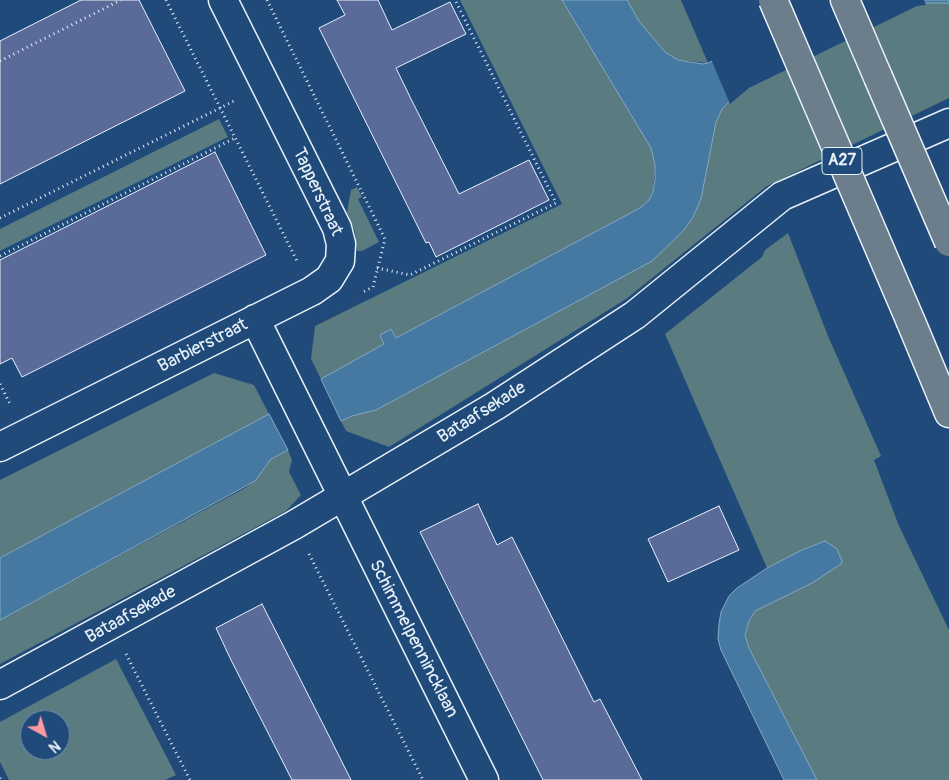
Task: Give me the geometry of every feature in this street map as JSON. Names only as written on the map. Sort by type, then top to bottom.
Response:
[{"type":"highway","name":"A27","points":[[773,0],[949,413]]},
{"type":"highway","points":[[846,0],[949,242]]},
{"type":"street","name":"Tapperstraat","points":[[223,0],[337,228],[341,244],[340,261],[329,279],[312,291],[256,319]]},
{"type":"street","name":"Bataafsekade","points":[[0,685],[294,525],[496,406],[635,314],[782,196],[949,123]]},
{"type":"street","name":"Barbierstraat","points":[[0,447],[256,319],[342,497]]},
{"type":"street","name":"Schimmelpennincklaan","points":[[342,497],[484,780]]},
{"type":"path","points":[[0,61],[121,0]]},
{"type":"path","points":[[166,0],[301,268]]},
{"type":"path","points":[[267,0],[385,239],[373,287],[357,295]]},
{"type":"path","points":[[410,275],[556,203],[455,0]]},
{"type":"path","points":[[0,218],[265,85]]},
{"type":"path","points":[[0,256],[235,138]]},
{"type":"path","points":[[294,525],[423,780]]},
{"type":"path","points":[[111,626],[190,780]]},
{"type":"green space","points":[[460,0],[562,0],[651,148],[655,165],[653,192],[649,200],[640,208],[396,338],[391,329],[380,335],[385,344],[321,379],[311,359],[315,326],[562,204]]},
{"type":"green space","points":[[627,0],[681,0],[708,63],[678,60],[665,52],[639,21]]},
{"type":"green space","points":[[916,3],[949,3],[949,98],[767,186],[626,299],[389,447],[346,431],[341,421],[376,410],[652,261],[684,230],[693,217],[701,198],[716,122],[722,109],[736,94]]},
{"type":"green space","points":[[219,119],[228,137],[0,251],[0,229]]},
{"type":"green space","points":[[357,187],[362,197],[358,199],[379,242],[362,251],[357,251],[355,232],[347,212],[351,190]]},
{"type":"green space","points":[[788,233],[828,336],[881,456],[874,460],[899,526],[949,630],[949,780],[817,780],[749,648],[745,635],[749,621],[755,611],[812,583],[841,564],[813,545],[767,568],[665,334],[762,257],[765,250]]},
{"type":"green space","points":[[214,373],[254,385],[269,414],[0,558],[0,480]]},
{"type":"green space","points":[[288,450],[292,460],[289,472],[301,495],[286,511],[0,664],[0,620],[245,488],[255,481],[271,459]]},
{"type":"green space","points":[[116,659],[176,775],[165,780],[9,780],[0,762],[0,722],[20,711],[20,760],[70,760],[70,710],[22,710]]},
{"type":"water","points":[[562,0],[627,0],[639,21],[665,52],[678,60],[703,64],[848,0],[949,0],[949,3],[916,3],[736,94],[722,109],[716,122],[701,199],[693,217],[684,230],[652,261],[376,410],[341,421],[321,379],[384,344],[380,335],[391,329],[396,338],[640,208],[649,200],[653,192],[655,180],[655,165],[651,148]]},
{"type":"water","points":[[269,414],[288,450],[271,459],[255,481],[0,620],[0,558]]},
{"type":"water","points":[[825,541],[837,549],[842,561],[841,564],[812,583],[755,611],[749,621],[745,635],[749,648],[817,780],[784,780],[721,650],[718,639],[721,612],[729,596],[737,588],[767,568],[802,550]]},
{"type":"pier","points":[[843,0],[924,0],[926,5],[917,6],[749,88],[730,104],[711,59]]},
{"type":"building","points":[[81,0],[139,0],[185,91],[0,184],[0,41]]},
{"type":"building","points":[[337,0],[378,0],[392,30],[450,2],[466,34],[396,68],[411,99],[459,194],[529,160],[549,200],[436,257],[429,242],[426,243],[319,28],[345,15]]},
{"type":"building","points":[[215,152],[266,255],[22,377],[12,358],[0,364],[0,260]]},
{"type":"building","points":[[478,504],[497,545],[512,537],[594,702],[600,699],[642,780],[543,780],[420,532]]},
{"type":"building","points":[[719,506],[739,550],[668,582],[648,539]]},
{"type":"building","points":[[262,604],[351,780],[292,780],[231,660],[216,628]]}]
